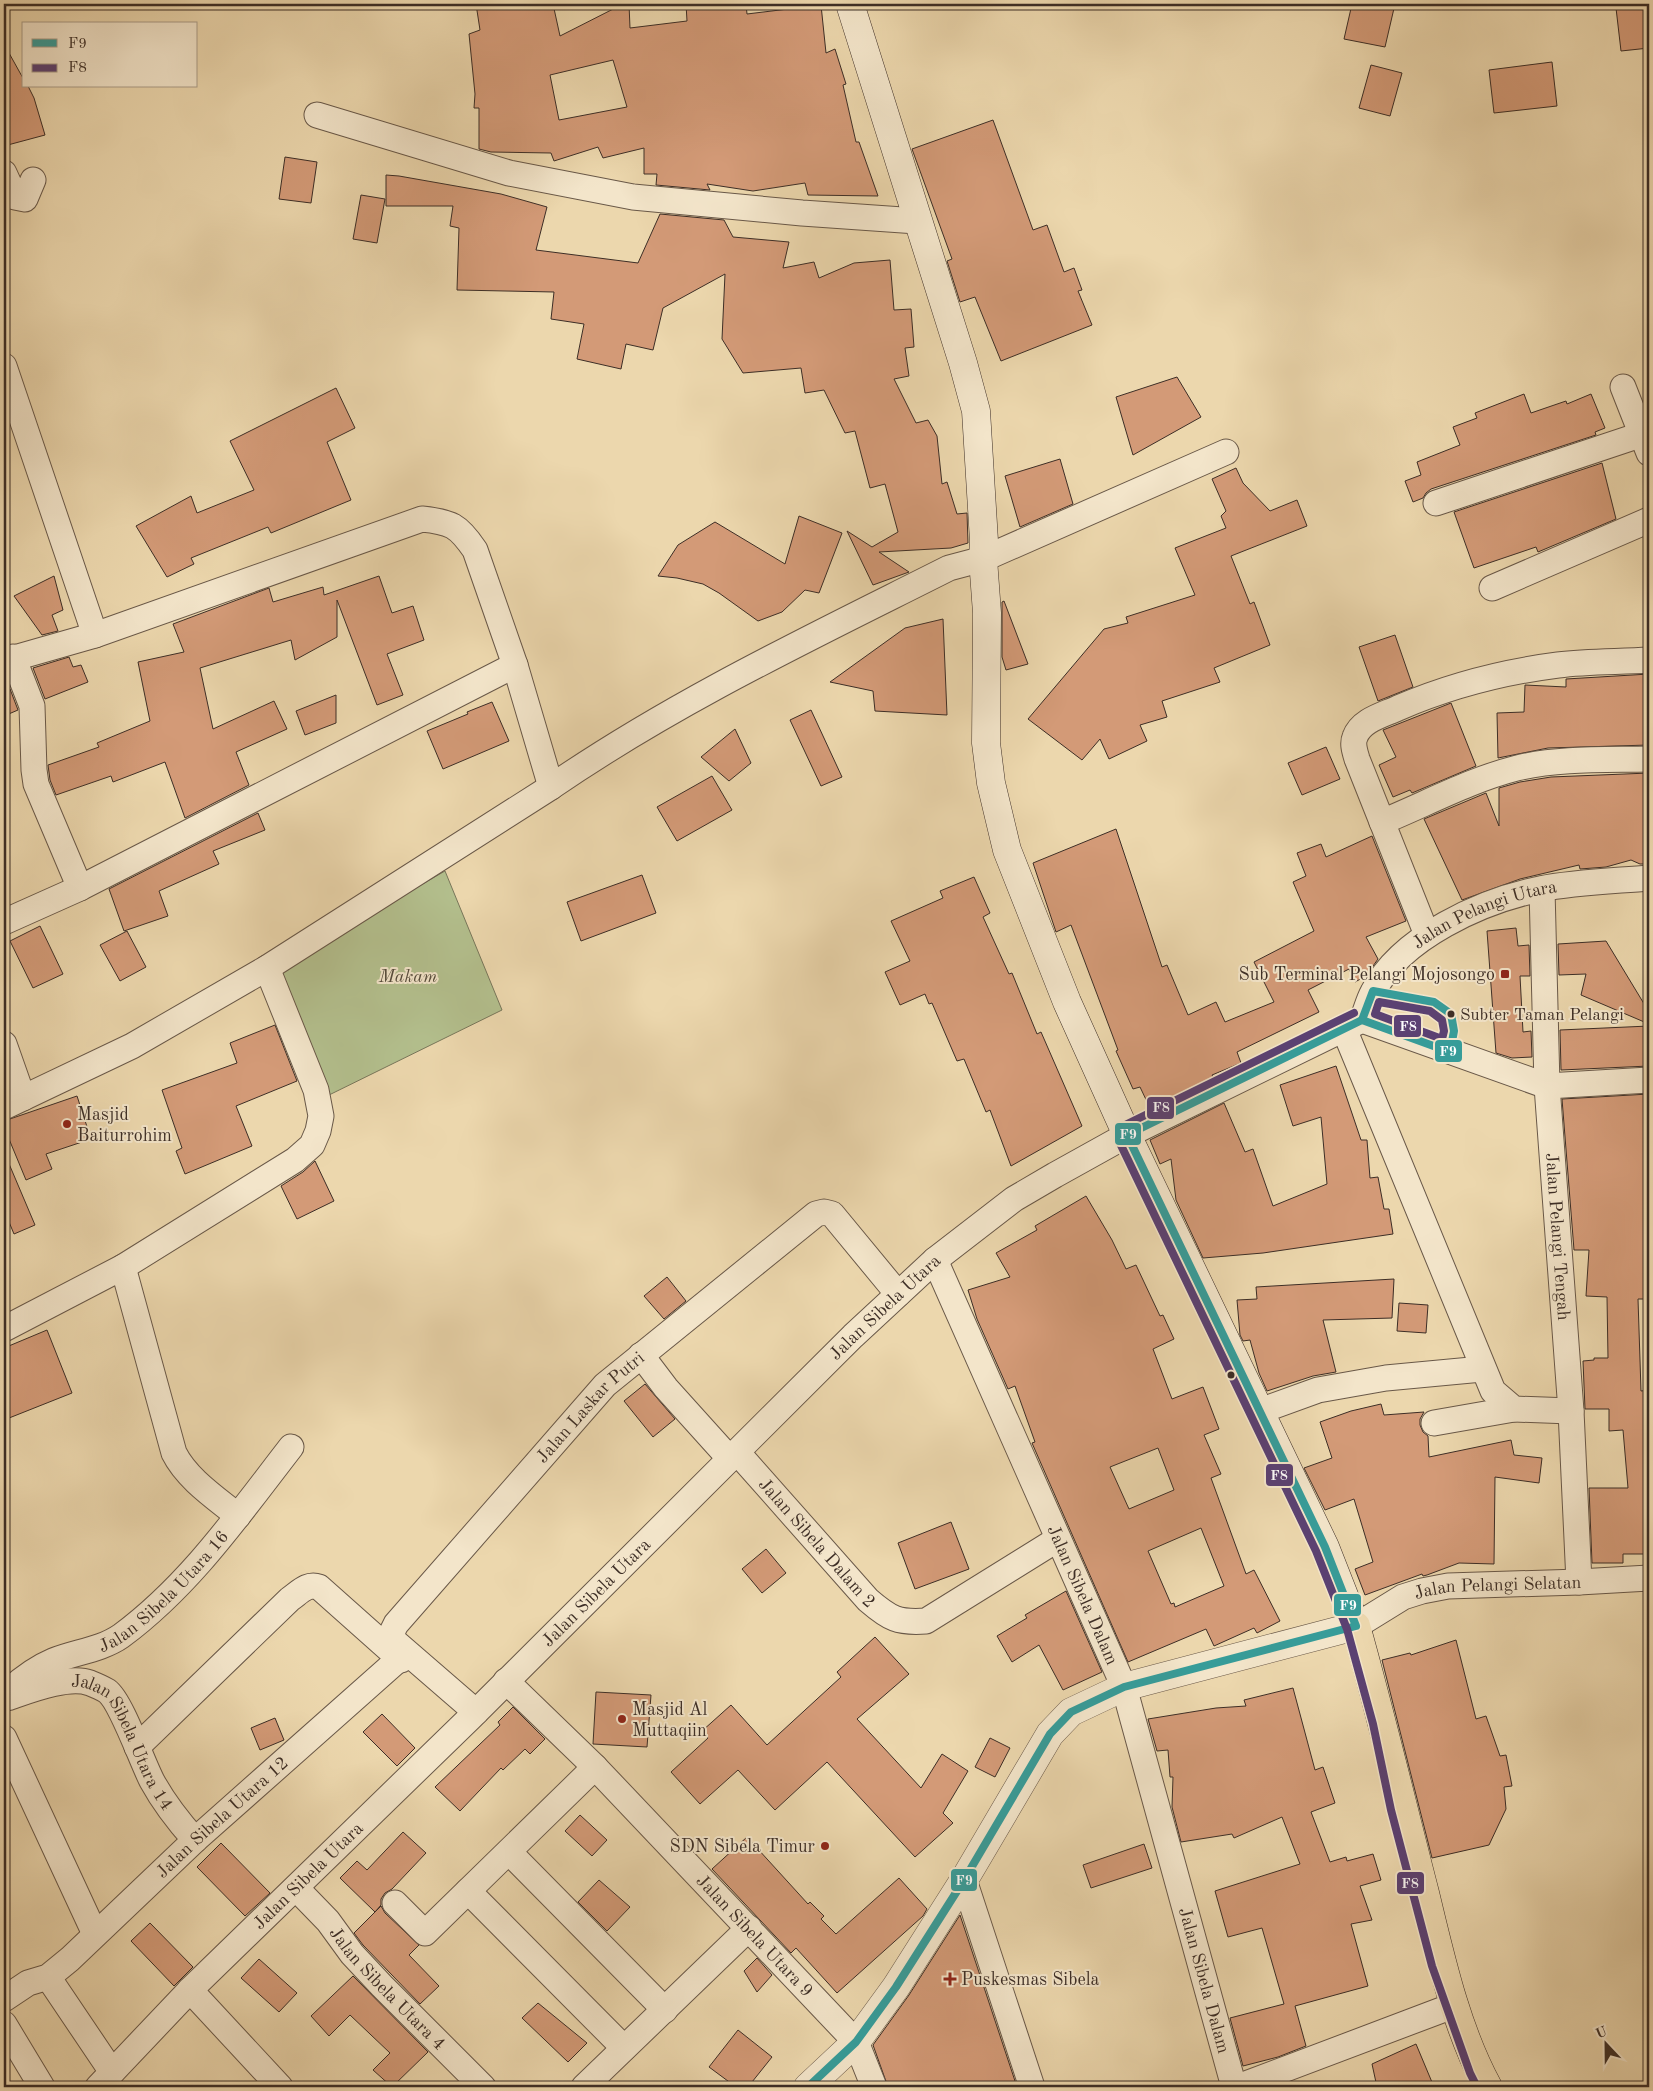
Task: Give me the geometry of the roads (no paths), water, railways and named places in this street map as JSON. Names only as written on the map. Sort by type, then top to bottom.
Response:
[{"type":"main road","points":[[850,4],[963,363],[976,411],[984,541],[983,559],[987,634],[986,743],[991,783],[1006,850],[1067,1002],[1127,1135],[1325,1547],[1356,1626],[1383,1722],[1401,1807],[1455,2005],[1479,2070],[1488,2087]]},
{"type":"main road","points":[[808,2087],[856,2042],[896,1986],[964,1880],[1050,1734],[1071,1712],[1124,1687],[1356,1626]]},
{"type":"street","points":[[317,115],[509,173],[633,197],[802,213],[917,221]]},
{"type":"street","points":[[4,173],[15,197],[25,199],[33,180]]},
{"type":"street","points":[[4,366],[95,635]]},
{"type":"street","points":[[1436,503],[1647,438],[1623,387]]},
{"type":"street","points":[[4,1044],[14,1102],[132,1046],[267,968],[591,760],[699,695],[949,568],[983,559],[1226,452]]},
{"type":"street","points":[[80,888],[36,784],[32,706],[9,659],[95,635],[422,519],[446,521],[465,535],[475,550],[515,665],[551,787]]},
{"type":"street","points":[[1492,588],[1649,520]]},
{"type":"street","points":[[1428,935],[1357,759],[1354,745],[1357,732],[1367,721],[1445,689],[1482,678],[1559,665],[1649,660]]},
{"type":"street","points":[[4,922],[80,888],[515,665]]},
{"type":"street","points":[[1382,822],[1484,779],[1517,768],[1555,762],[1649,759]]},
{"type":"street","name":"Jalan Pelangi Utara","points":[[1353,1025],[1373,991],[1396,960],[1428,935],[1477,909],[1518,894],[1542,889],[1649,878]]},
{"type":"street","name":"Jalan Pelangi Tengah","points":[[1542,889],[1547,1086],[1571,1411],[1579,1582]]},
{"type":"street","points":[[4,1329],[124,1267],[296,1160],[312,1145],[318,1131],[321,1116],[316,1090],[267,968]]},
{"type":"street","points":[[1353,1025],[1547,1086],[1649,1080]]},
{"type":"street","points":[[1353,1025],[1482,1370],[1493,1391],[1514,1409]]},
{"type":"street","name":"Jalan Sibela Utara","points":[[105,2080],[190,1990],[473,1715],[852,1336],[935,1260],[1014,1198],[1127,1135],[1353,1025]]},
{"type":"street","name":"Jalan Laskar Putri","points":[[473,1715],[394,1641],[392,1632],[396,1624],[605,1384],[816,1214],[824,1212],[832,1214],[898,1294]]},
{"type":"street","name":"Jalan Sibela Dalam","points":[[935,1260],[1124,1687],[1234,2087]]},
{"type":"street","points":[[124,1267],[171,1446],[186,1469],[238,1516]]},
{"type":"street","name":"Jalan Sibela Dalam 2","points":[[641,1355],[666,1388],[733,1455],[868,1600],[884,1614],[906,1622],[926,1621],[1058,1540]]},
{"type":"street","points":[[1260,1411],[1318,1390],[1386,1378],[1482,1370]]},
{"type":"street","points":[[1434,1424],[1514,1409],[1571,1411]]},
{"type":"street","name":"Jalan Sibela Utara 16","points":[[4,1695],[28,1673],[54,1661],[107,1644],[120,1636],[187,1576],[238,1516],[291,1447]]},
{"type":"street","name":"Jalan Pelangi Selatan","points":[[1356,1626],[1385,1606],[1403,1597],[1448,1586],[1649,1578]]},
{"type":"street","points":[[137,1747],[290,1599],[305,1587],[312,1585],[320,1588],[399,1659],[473,1715]]},
{"type":"street","name":"Jalan Sibela Utara 12","points":[[4,1999],[28,1983],[48,1977],[70,1959],[194,1840],[399,1659]]},
{"type":"street","name":"Jalan Sibela Utara 14","points":[[4,1699],[37,1688],[68,1682],[88,1682],[108,1692],[121,1713],[152,1780],[168,1808],[194,1840]]},
{"type":"street","name":"Jalan Sibela Utara 9","points":[[506,1682],[594,1767],[856,2042]]},
{"type":"street","points":[[4,1738],[95,1934]]},
{"type":"street","points":[[395,1903],[425,1933],[594,1767]]},
{"type":"street","points":[[509,1852],[665,2010]]},
{"type":"street","points":[[964,1880],[1032,2087]]},
{"type":"street","name":"Jalan Sibela Utara 4","points":[[296,1888],[328,1921],[352,1954],[382,1986],[483,2087]]},
{"type":"street","points":[[468,1891],[624,2048]]},
{"type":"street","points":[[584,2087],[748,1928]]},
{"type":"street","points":[[48,1977],[105,2080]]},
{"type":"street","points":[[190,1990],[280,2087]]},
{"type":"street","points":[[1238,2087],[1455,2005]]},
{"type":"street","points":[[4,2024],[42,2087]]},
{"type":"street","points":[[856,2042],[874,2087]]},
{"type":"place","name":"Sub Terminal Pelangi Mojosongo","points":[[1505,974]]},
{"type":"place","name":"Subter Taman Pelangi","points":[[1451,1014]]},
{"type":"place","name":"Masjid Baiturrohim","points":[[67,1124]]},
{"type":"place","name":"Masjid Al Muttaqiin","points":[[622,1719]]},
{"type":"place","name":"SDN Sibela Timur","points":[[825,1846]]},
{"type":"place","name":"Puskesmas Sibela","points":[[950,1979]]},
{"type":"park label","name":"Makam","points":[[408,976]]}]
